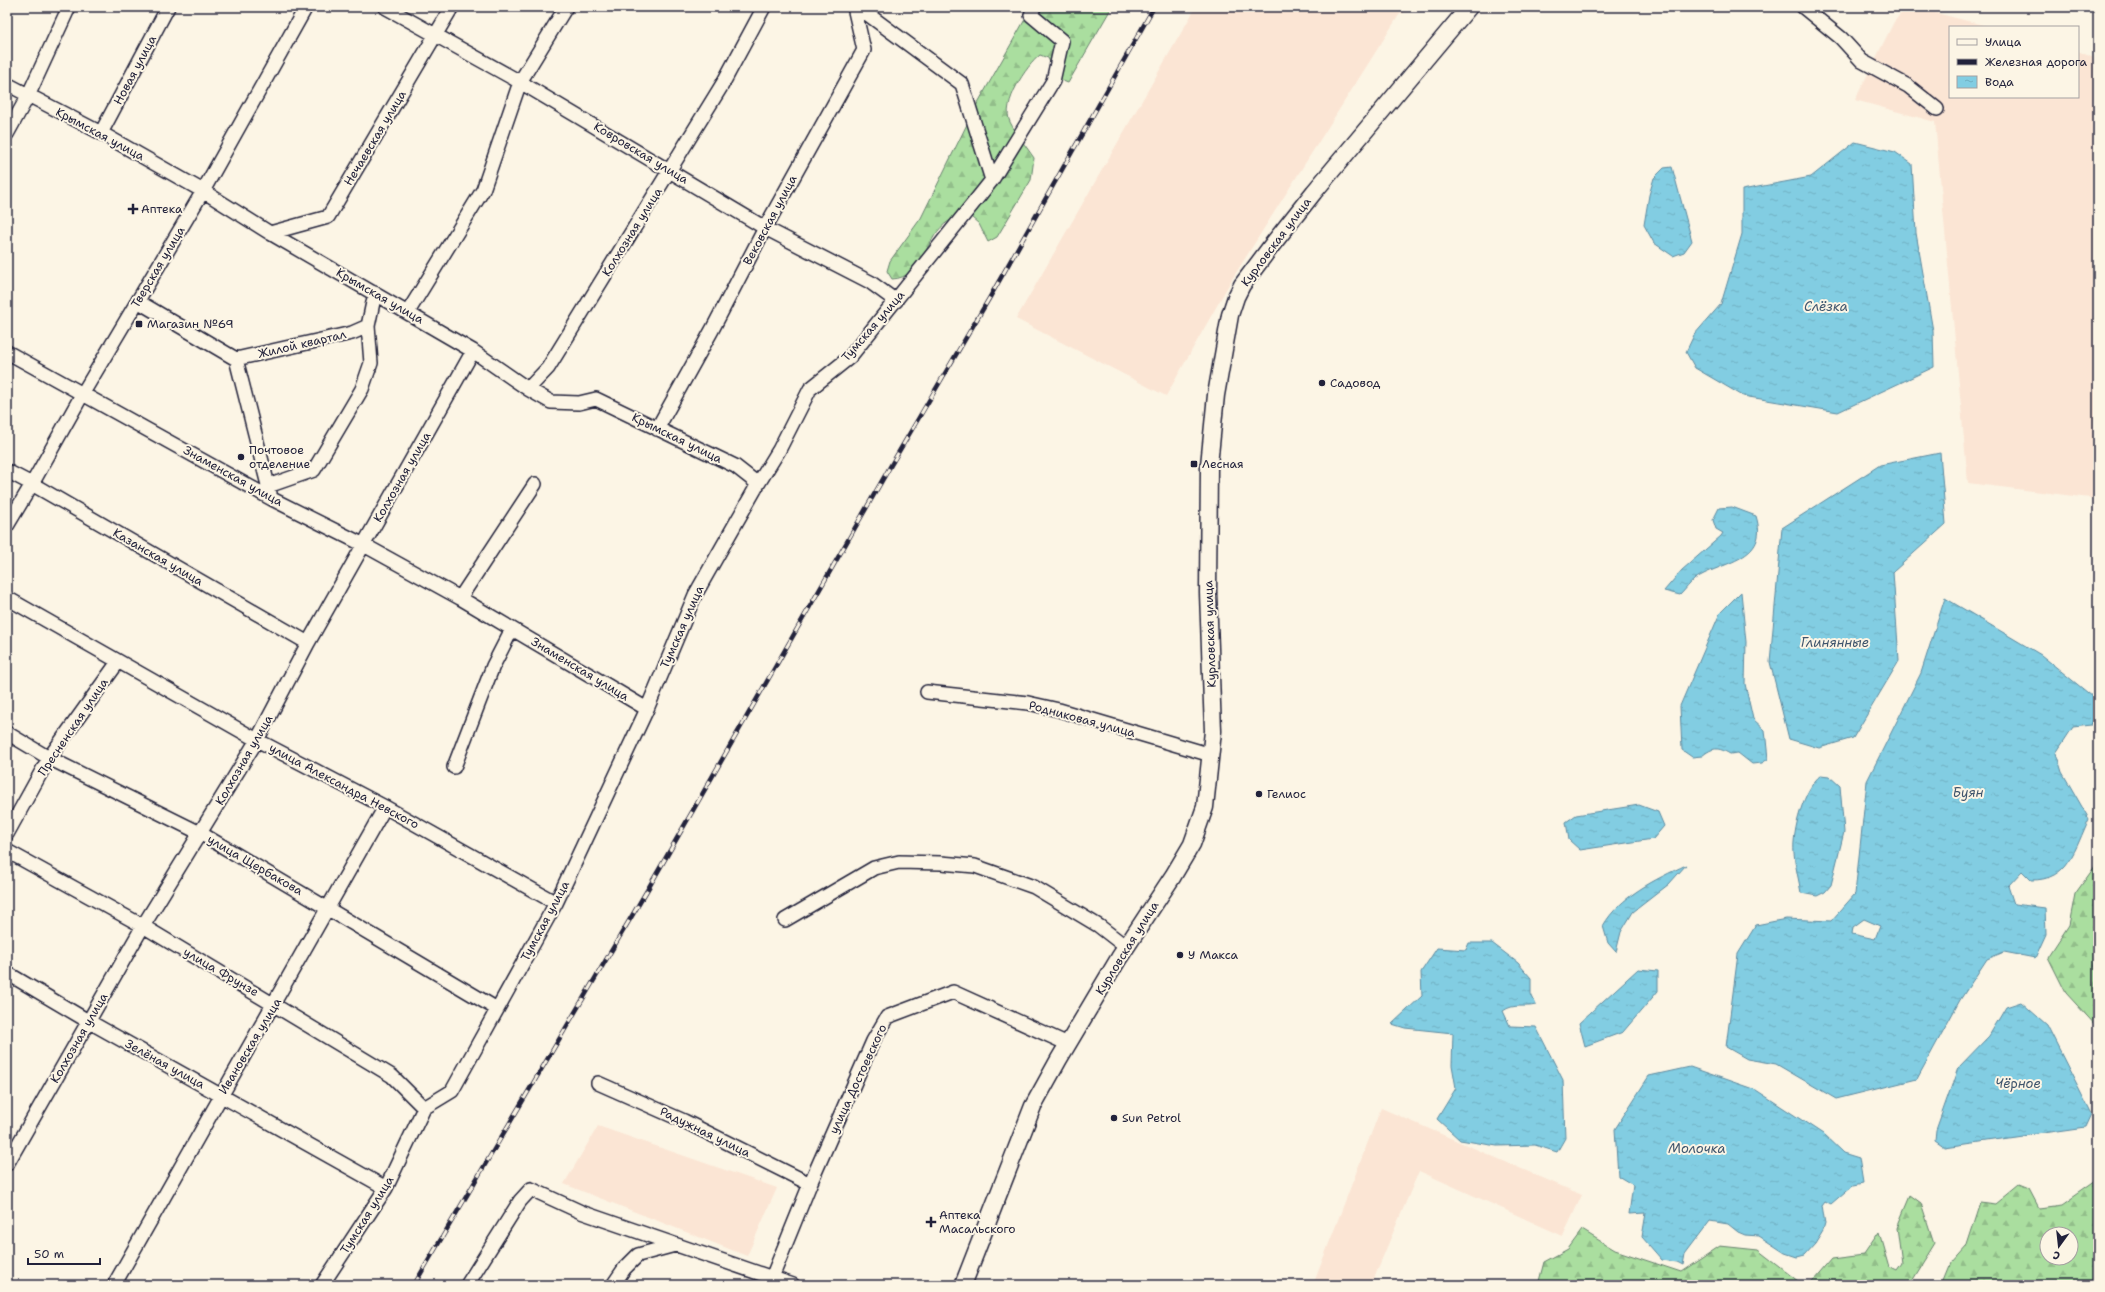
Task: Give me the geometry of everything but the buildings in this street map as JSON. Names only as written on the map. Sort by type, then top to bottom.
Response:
[{"type":"main road","name":"Курловская улица","points":[[963,1285],[1026,1120],[1068,1044],[1126,947],[1173,876],[1192,844],[1205,806],[1213,731],[1208,593],[1209,464],[1216,395],[1230,315],[1236,297],[1242,285],[1314,192],[1469,7]]},
{"type":"street","points":[[7,134],[28,96],[69,7]]},
{"type":"street","name":"Новая улица","points":[[101,133],[168,7]]},
{"type":"street","name":"Тверская улица","points":[[7,526],[83,393],[203,192],[306,7]]},
{"type":"street","name":"Ковровская улица","points":[[385,7],[520,82],[765,228],[870,282],[896,301]]},
{"type":"street","name":"Нечаевская улица","points":[[270,233],[328,217],[452,7]]},
{"type":"street","points":[[408,312],[483,190],[520,82],[566,7]]},
{"type":"street","name":"Колхозная улица","points":[[528,389],[548,368],[722,85],[764,7]]},
{"type":"street","name":"Вековская улица","points":[[657,429],[712,330],[765,228],[864,50],[854,7]]},
{"type":"street","points":[[858,7],[962,84],[992,180]]},
{"type":"street","name":"Тумская улица","points":[[322,1285],[386,1188],[424,1108],[452,1091],[556,902],[647,709],[695,595],[779,450],[810,389],[850,357],[992,180],[1053,81],[1062,41],[1031,15],[1034,7]]},
{"type":"street","points":[[1803,7],[1841,38],[1862,61],[1908,86],[1937,109]]},
{"type":"street","name":"Крымская улица","points":[[7,84],[101,133],[203,192],[270,233],[473,351],[528,389],[551,402],[579,403],[596,399],[735,466],[758,484]]},
{"type":"street","points":[[268,486],[314,470],[362,389],[371,363],[368,326],[375,293]]},
{"type":"street","points":[[138,302],[236,359],[272,499]]},
{"type":"street","name":"Жилой квартал","points":[[236,359],[352,333],[368,326]]},
{"type":"street","name":"Колхозная улица","points":[[7,1164],[143,926],[257,740],[308,643],[473,351]]},
{"type":"street","name":"Знаменская улица","points":[[7,352],[272,499],[364,545],[460,598],[647,709]]},
{"type":"street","name":"Казанская улица","points":[[7,471],[308,643]]},
{"type":"street","points":[[460,598],[535,484]]},
{"type":"street","name":"улица Александра Невского","points":[[7,598],[257,740],[385,806],[556,902]]},
{"type":"street","points":[[454,767],[493,666],[512,629]]},
{"type":"street","name":"Пресненская улица","points":[[7,834],[49,758],[118,662]]},
{"type":"street","name":"Родниковая улица","points":[[927,692],[1028,703],[1060,710],[1211,755]]},
{"type":"street","name":"улица Щербакова","points":[[7,733],[49,758],[200,833],[497,1009]]},
{"type":"street","name":"Ивановская улица","points":[[114,1285],[221,1095],[329,909],[385,806]]},
{"type":"street","name":"улица Фрунзе","points":[[7,851],[143,926],[275,1004],[392,1076],[424,1108]]},
{"type":"street","points":[[785,920],[874,868],[899,862],[941,863],[975,866],[1034,887],[1099,926],[1126,947]]},
{"type":"street","name":"Зелёная улица","points":[[7,973],[88,1021],[386,1188]]},
{"type":"street","name":"улица Достоевского","points":[[770,1281],[810,1184],[873,1041],[888,1017],[953,992],[1068,1044]]},
{"type":"street","name":"Радужная улица","points":[[598,1083],[684,1121],[810,1184]]},
{"type":"street","points":[[467,1285],[520,1201],[531,1188],[581,1212],[675,1245],[770,1281],[793,1285]]},
{"type":"street","points":[[613,1285],[624,1269],[638,1255],[675,1245]]},
{"type":"shaded area","points":[[1196,7],[1415,7],[1399,15],[1232,279],[1166,396],[1016,319]]},
{"type":"shaded area","points":[[1906,7],[1913,7],[1987,26],[1949,26],[1949,98],[2079,98],[2079,51],[2098,60],[2098,499],[1968,483],[1935,122],[1855,100],[1894,22]]},
{"type":"shaded area","points":[[1381,1108],[1582,1195],[1563,1236],[1419,1171],[1371,1285],[1313,1285]]},
{"type":"shaded area","points":[[598,1126],[777,1188],[747,1256],[564,1184]]},
{"type":"green space","points":[[1032,7],[1112,7],[1068,83],[1058,79],[1048,58],[1040,55],[1034,60],[1016,86],[1009,105],[1008,114],[1010,122],[1034,158],[1031,180],[997,237],[988,242],[979,224],[971,217],[951,220],[941,227],[918,264],[911,271],[903,277],[892,279],[887,271],[890,261],[921,218],[975,108]]},
{"type":"green space","points":[[2098,862],[2098,1028],[2066,993],[2048,957],[2069,925],[2075,894]]},
{"type":"green space","points":[[2098,1179],[2098,1285],[1941,1285],[1950,1263],[1966,1245],[1980,1202],[1996,1204],[2019,1185],[2029,1189],[2039,1208],[2061,1205]]},
{"type":"green space","points":[[1910,1195],[1921,1203],[1934,1243],[1908,1285],[1809,1285],[1832,1258],[1864,1254],[1879,1232],[1889,1267],[1897,1271],[1902,1264],[1897,1226]]},
{"type":"green space","points":[[1582,1230],[1615,1250],[1681,1272],[1720,1246],[1758,1250],[1803,1285],[1538,1285],[1544,1262],[1568,1249]]},
{"type":"water","name":"Слёзка","points":[[1855,142],[1895,152],[1912,164],[1916,233],[1933,331],[1934,367],[1838,412],[1743,396],[1695,368],[1686,352],[1694,335],[1721,304],[1742,234],[1742,190],[1811,177]]},
{"type":"water","points":[[1672,167],[1692,241],[1684,252],[1673,256],[1654,243],[1644,225],[1649,195],[1654,178],[1664,168]]},
{"type":"water","name":"Глинянные","points":[[1940,453],[1946,524],[1893,572],[1899,661],[1853,738],[1819,748],[1789,739],[1770,662],[1782,528],[1880,465]]},
{"type":"water","points":[[1732,507],[1756,516],[1759,531],[1756,542],[1750,551],[1741,558],[1695,579],[1680,595],[1664,591],[1682,570],[1721,536],[1723,533],[1716,529],[1713,520],[1719,508]]},
{"type":"water","points":[[1741,592],[1746,642],[1745,684],[1753,719],[1765,730],[1768,759],[1762,763],[1752,764],[1738,753],[1730,754],[1719,749],[1709,751],[1702,756],[1692,757],[1682,750],[1680,706],[1720,613]]},
{"type":"water","name":"Буян","points":[[1945,598],[2041,655],[2098,701],[2098,708],[2091,725],[2073,727],[2056,753],[2062,772],[2089,819],[2075,851],[2062,869],[2054,875],[2044,879],[2031,880],[2022,871],[2008,886],[2014,904],[2045,908],[2046,934],[2035,958],[2004,952],[1987,959],[1960,1000],[1917,1079],[1836,1099],[1776,1064],[1747,1059],[1726,1047],[1738,954],[1756,925],[1786,919],[1831,921],[1855,894],[1867,781],[1921,673]],"holes":[[[1864,919],[1880,926],[1875,939],[1852,934],[1853,927]]]},
{"type":"water","points":[[1821,775],[1829,776],[1840,786],[1844,832],[1831,885],[1825,892],[1817,896],[1801,893],[1794,844],[1797,822],[1804,800],[1815,781]]},
{"type":"water","points":[[1639,805],[1658,812],[1664,826],[1653,839],[1580,850],[1569,840],[1566,822],[1576,815]]},
{"type":"water","points":[[1686,865],[1669,884],[1633,912],[1621,932],[1616,952],[1608,943],[1603,926],[1610,915],[1629,897],[1663,876]]},
{"type":"water","points":[[1469,943],[1492,943],[1518,963],[1531,978],[1531,994],[1536,1005],[1515,1006],[1503,1011],[1510,1026],[1536,1027],[1563,1080],[1565,1138],[1557,1152],[1535,1145],[1497,1146],[1460,1140],[1437,1119],[1456,1088],[1452,1065],[1453,1033],[1405,1028],[1392,1024],[1422,996],[1421,972],[1437,948],[1466,950]]},
{"type":"water","points":[[1638,969],[1658,971],[1658,991],[1623,1032],[1585,1046],[1579,1023]]},
{"type":"water","name":"Чёрное","points":[[2021,1002],[2047,1025],[2092,1114],[2086,1127],[1945,1147],[1935,1140],[1936,1130],[1958,1068],[1989,1036],[2006,1007]]},
{"type":"water","name":"Молочка","points":[[1690,1067],[1756,1090],[1823,1134],[1843,1153],[1859,1158],[1863,1183],[1853,1185],[1831,1204],[1825,1201],[1822,1205],[1825,1224],[1823,1231],[1815,1244],[1805,1255],[1797,1257],[1785,1253],[1759,1236],[1745,1235],[1738,1232],[1728,1224],[1710,1221],[1685,1254],[1683,1265],[1677,1262],[1662,1260],[1642,1237],[1646,1213],[1629,1214],[1633,1185],[1618,1176],[1615,1129],[1649,1076]]},
{"type":"railway","points":[[414,1285],[649,887],[891,465],[990,297],[1154,7]]},
{"type":"place","name":"Аптека","points":[[133,209]]},
{"type":"place","name":"Магазин №69","points":[[139,324]]},
{"type":"place","name":"Садовод","points":[[1322,383]]},
{"type":"place","name":"Почтовое отделение","points":[[241,457]]},
{"type":"place","name":"Лесная","points":[[1194,464]]},
{"type":"place","name":"Гелиос","points":[[1259,794]]},
{"type":"place","name":"У Макса","points":[[1180,955]]},
{"type":"place","name":"Sun Petrol","points":[[1114,1118]]},
{"type":"place","name":"Аптека Масальского","points":[[931,1222]]}]
